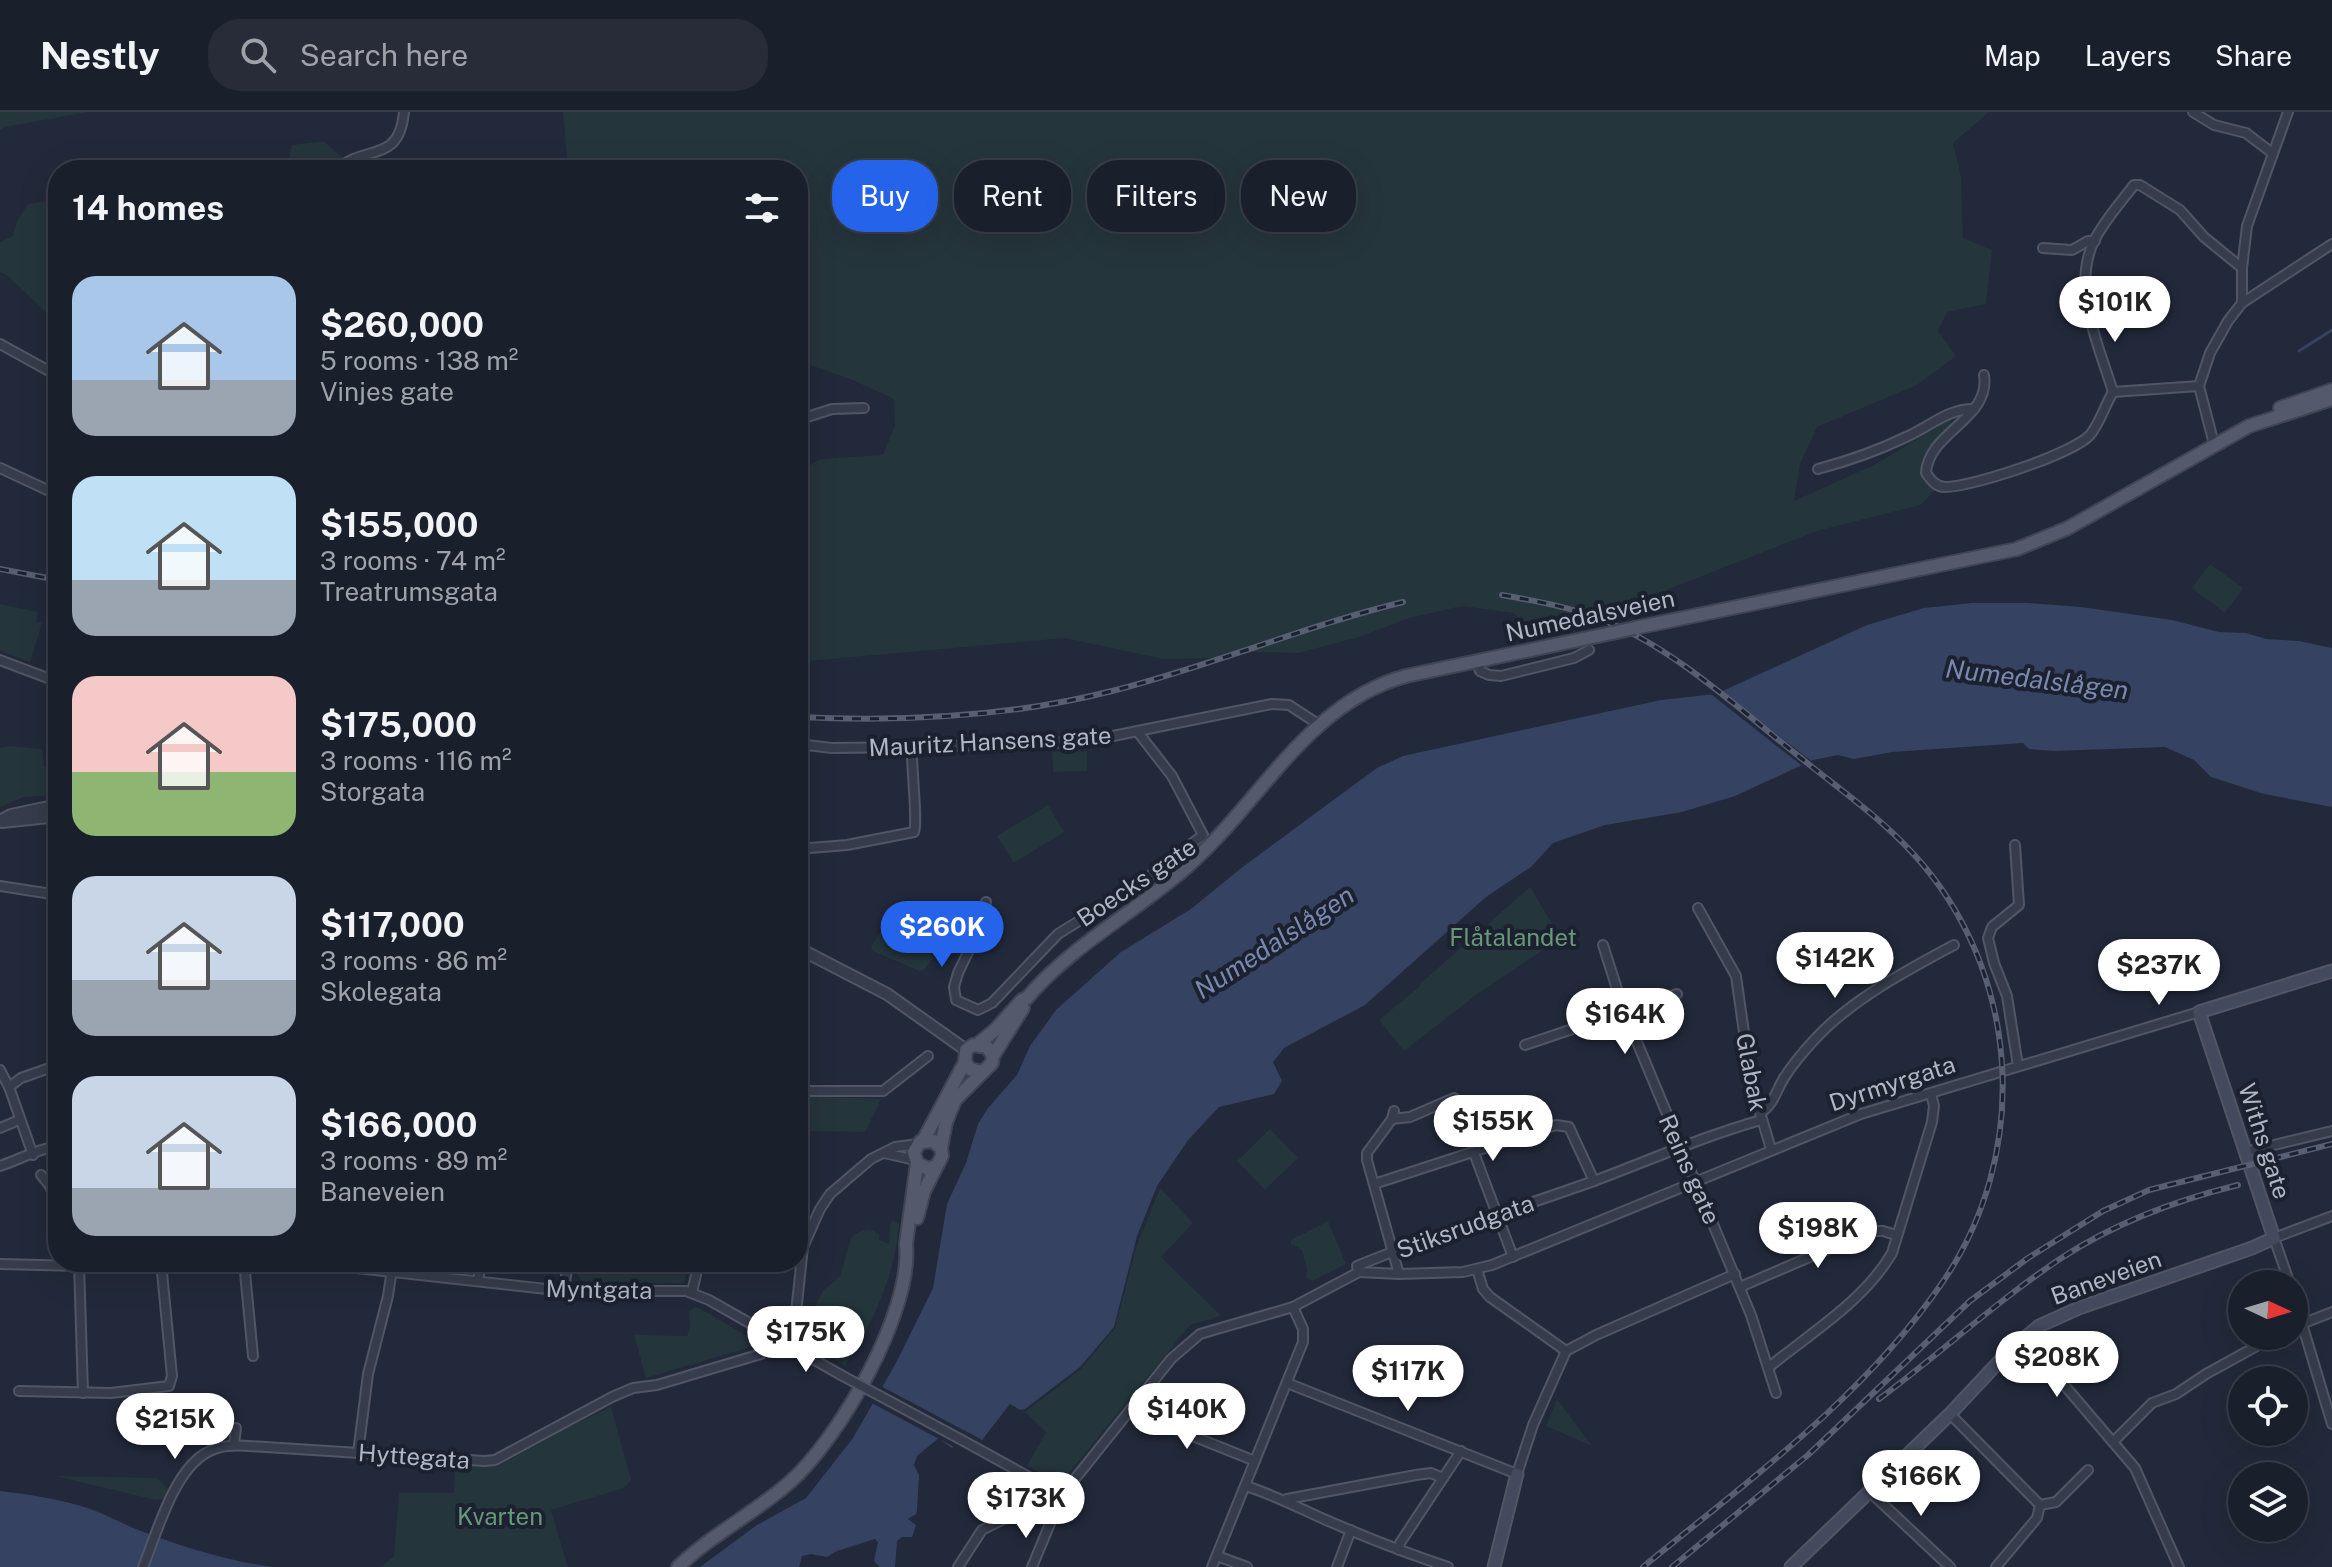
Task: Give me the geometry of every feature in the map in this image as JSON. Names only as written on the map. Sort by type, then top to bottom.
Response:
[{"type":"main road","name":"Numedalsveien","points":[[920,1142],[970,1052],[1080,947],[1189,866],[1230,825],[1318,724],[1378,685],[1415,674],[2017,549],[2068,528],[2280,408],[2332,390]]},
{"type":"main road","name":"Numedalsveien","points":[[2249,426],[2332,399]]},
{"type":"main road","name":"Dyrmyrgata","points":[[2199,1012],[2332,971]]},
{"type":"main road","name":"Numedalsveien","points":[[993,1056],[1027,998]]},
{"type":"main road","name":"Withs gate","points":[[2199,1012],[2274,1238]]},
{"type":"main road","points":[[678,1567],[710,1539],[783,1488],[823,1446],[864,1378],[889,1328],[913,1245],[922,1197],[942,1156],[943,1133],[955,1100],[990,1066],[993,1056],[987,1047],[970,1052],[970,1069],[982,1072]]},
{"type":"main road","points":[[908,1256],[906,1244],[916,1162],[914,1152],[920,1142],[933,1141],[941,1148]]},
{"type":"main road","points":[[916,1162],[928,1169],[936,1166]]},
{"type":"main road","name":"Baneveien","points":[[1791,1567],[2039,1326],[2066,1312],[2274,1238]]},
{"type":"main road","points":[[1494,1567],[1517,1474]]},
{"type":"street","points":[[355,160],[391,147],[401,134],[404,112]]},
{"type":"street","points":[[2193,112],[2214,125],[2246,133],[2272,153]]},
{"type":"street","points":[[2242,303],[2247,226],[2288,112]]},
{"type":"street","points":[[1984,375],[1985,386],[1974,409],[1934,448],[1927,461],[1926,473],[1931,481],[1946,487],[1990,477],[2068,448],[2089,435],[2113,392],[2090,315],[2085,285],[2088,261],[2097,237],[2134,185],[2140,185],[2180,210],[2204,237],[2242,268]]},
{"type":"street","points":[[2043,248],[2072,250],[2097,237]]},
{"type":"street","points":[[2214,444],[2199,386],[2210,353],[2228,321],[2242,303],[2332,244]]},
{"type":"street","points":[[0,344],[48,370]]},
{"type":"street","points":[[2113,392],[2199,386]]},
{"type":"street","points":[[808,417],[832,409],[864,408]]},
{"type":"street","points":[[1818,469],[1860,457],[1909,436],[1959,409],[1974,409]]},
{"type":"street","points":[[0,468],[48,490]]},
{"type":"street","points":[[1477,662],[1480,671],[1501,676],[1574,658],[1589,650]]},
{"type":"street","points":[[0,660],[48,678]]},
{"type":"street","name":"Mauritz Hansens gate","points":[[808,745],[832,748],[1055,743],[1137,731],[1272,704],[1289,705],[1318,724]]},
{"type":"street","name":"Boecks gate","points":[[986,902],[954,987],[956,1000],[978,1010],[992,1003],[1058,934],[1154,874],[1203,835],[1172,776],[1137,731]]},
{"type":"street","points":[[808,848],[847,845],[914,832],[917,825],[912,795],[912,747]]},
{"type":"street","points":[[0,822],[11,815],[48,807]]},
{"type":"street","points":[[0,822],[48,817]]},
{"type":"street","points":[[2015,845],[2019,905],[1992,927],[1988,938],[2007,996],[2018,1066]]},
{"type":"street","points":[[0,886],[48,893]]},
{"type":"street","name":"Glabak","points":[[1698,908],[1736,976],[1746,1055],[1771,1149]]},
{"type":"street","name":"Reins gate","points":[[1603,945],[1624,1011],[1679,1148],[1687,1158],[1735,1274],[1776,1393]]},
{"type":"street","points":[[1761,1117],[1784,1077],[1815,1039],[1838,1018],[1917,965],[1954,945]]},
{"type":"street","points":[[808,953],[895,999],[970,1052]]},
{"type":"street","points":[[1525,1045],[1677,994]]},
{"type":"street","name":"Dyrmyrgata","points":[[1359,1272],[1399,1274],[1477,1269],[1861,1114],[2199,1012]]},
{"type":"street","points":[[808,1091],[883,1091],[928,1056]]},
{"type":"street","points":[[9,1087],[21,1078],[48,1069]]},
{"type":"street","points":[[0,1070],[33,1155]]},
{"type":"street","points":[[1769,1367],[1866,1287],[1883,1269],[1892,1253],[1932,1122],[1934,1106],[1931,1094]]},
{"type":"street","points":[[1399,1274],[1367,1153],[1393,1115],[1410,1117],[1454,1098]]},
{"type":"street","name":"Stiksrudgata","points":[[1359,1272],[1357,1266],[1393,1251],[1594,1181],[1761,1117]]},
{"type":"street","points":[[0,1128],[19,1120]]},
{"type":"street","points":[[1374,1184],[1537,1130],[1563,1125],[1571,1130],[1594,1181]]},
{"type":"street","points":[[2245,1152],[2332,1131]]},
{"type":"street","points":[[808,1235],[830,1194],[866,1163],[895,1147],[920,1142]]},
{"type":"street","points":[[0,1166],[48,1148]]},
{"type":"street","points":[[883,1152],[916,1162]]},
{"type":"street","points":[[1474,1153],[1513,1257]]},
{"type":"street","points":[[41,1175],[48,1184]]},
{"type":"street","name":"Baneveien","points":[[2274,1238],[2332,1216]]},
{"type":"street","points":[[1740,1287],[1860,1235],[1879,1230],[1896,1235]]},
{"type":"street","name":"Withs gate","points":[[2274,1238],[2285,1270]]},
{"type":"street","points":[[0,1264],[48,1264]]},
{"type":"street","points":[[1477,1269],[1483,1289],[1490,1297],[1566,1351]]},
{"type":"street","points":[[78,1272],[83,1335],[83,1393]]},
{"type":"street","points":[[19,1391],[111,1393],[169,1386],[172,1376],[162,1272]]},
{"type":"street","points":[[245,1272],[253,1356]]},
{"type":"street","points":[[358,1453],[368,1374],[391,1272]]},
{"type":"street","name":"Myntgata","points":[[426,1272],[564,1291],[692,1292],[1062,1495]]},
{"type":"street","points":[[478,1281],[479,1272]]},
{"type":"street","points":[[564,1291],[567,1272]]},
{"type":"street","points":[[692,1292],[697,1272]]},
{"type":"street","points":[[787,1346],[795,1322],[799,1272]]},
{"type":"street","points":[[1032,1567],[1062,1495],[1179,1349],[1207,1331],[1293,1307],[1359,1272]]},
{"type":"street","points":[[1287,1383],[1517,1474],[1533,1425],[1566,1351],[1604,1331],[1735,1274]]},
{"type":"street","points":[[1212,1567],[1303,1342],[1303,1329],[1293,1307]]},
{"type":"street","points":[[2308,1320],[2332,1312]]},
{"type":"street","points":[[2024,1338],[2135,1468],[2179,1567]]},
{"type":"street","name":"Hyttegata","points":[[143,1567],[174,1492],[195,1461],[219,1447],[234,1445],[495,1460],[633,1388],[657,1385],[761,1354],[775,1340]]},
{"type":"street","points":[[2113,1442],[2152,1403],[2176,1394],[2250,1350]]},
{"type":"street","points":[[2307,1350],[2332,1424]]},
{"type":"street","points":[[1130,1411],[1255,1461]]},
{"type":"street","points":[[1950,1414],[2040,1505]]},
{"type":"street","points":[[234,1445],[236,1428]]},
{"type":"street","points":[[1399,1550],[1400,1543],[1461,1451]]},
{"type":"street","points":[[2040,1505],[2056,1502],[2088,1470]]},
{"type":"street","points":[[1285,1499],[1431,1473],[1443,1478]]},
{"type":"street","points":[[958,1567],[982,1530],[1004,1519],[1011,1511],[1030,1478]]},
{"type":"street","points":[[1246,1486],[1285,1499],[1399,1550],[1448,1567]]},
{"type":"street","points":[[1870,1492],[1950,1567]]},
{"type":"street","points":[[1996,1567],[2037,1518],[2040,1505]]},
{"type":"street","points":[[1337,1567],[1351,1530]]},
{"type":"street","points":[[1217,1556],[1247,1567]]},
{"type":"green space","points":[[0,112],[89,112],[0,130]]},
{"type":"green space","points":[[563,112],[1989,112],[1953,143],[1961,177],[1963,238],[1992,250],[1986,304],[1947,312],[1938,331],[1956,356],[1917,385],[1817,427],[1800,464],[1794,501],[1876,464],[1952,418],[1948,439],[1929,465],[1935,490],[1920,505],[1817,531],[1664,591],[1527,628],[1514,613],[1462,606],[1409,618],[1359,637],[1299,653],[1254,652],[1212,658],[1163,659],[1065,638],[808,661],[808,466],[821,459],[883,455],[895,425],[894,399],[808,364],[808,160],[567,160]]},
{"type":"green space","points":[[323,141],[346,160],[289,160],[292,145]]},
{"type":"green space","points":[[48,201],[48,314],[0,272],[0,242],[13,236],[17,221],[28,204]]},
{"type":"green space","points":[[2210,564],[2243,588],[2225,613],[2192,588]]},
{"type":"green space","points":[[0,604],[38,612],[36,622],[42,623],[30,662],[0,651]]},
{"type":"green space","points":[[0,748],[42,749],[44,767],[48,767],[48,796],[24,797],[0,807]]},
{"type":"green space","points":[[1087,751],[1087,771],[1053,772],[1052,752]]},
{"type":"green space","points":[[1048,805],[1064,832],[1014,863],[997,836]]},
{"type":"green space","name":"Flåtalandet","points":[[1530,887],[1556,930],[1540,941],[1544,949],[1476,995],[1404,1051],[1379,1020]]},
{"type":"green space","points":[[907,925],[937,949],[924,970],[919,971],[873,951],[871,947],[883,928]]},
{"type":"green space","points":[[2138,946],[2141,971],[2104,975],[2101,950]]},
{"type":"green space","points":[[808,1096],[881,1099],[865,1132],[808,1131]]},
{"type":"green space","points":[[1270,1129],[1298,1158],[1265,1190],[1237,1161]]},
{"type":"green space","points":[[1160,1188],[1193,1223],[1161,1257],[1221,1316],[1190,1325],[1061,1483],[1027,1466],[1046,1432],[1025,1412],[1080,1370],[1115,1328],[1137,1245]]},
{"type":"green space","points":[[893,1220],[899,1224],[888,1281],[865,1333],[845,1366],[815,1346],[814,1329],[808,1320],[823,1291],[840,1276],[851,1238],[868,1230],[879,1234],[879,1240],[889,1244]]},
{"type":"green space","points":[[1328,1221],[1346,1264],[1312,1281],[1306,1278],[1302,1250],[1291,1244],[1291,1240]]},
{"type":"green space","points":[[577,1272],[687,1272],[684,1283],[590,1284]]},
{"type":"green space","points":[[697,1307],[761,1344],[646,1378],[634,1335],[687,1336],[689,1311]]},
{"type":"green space","points":[[1557,1399],[1592,1446],[1546,1426]]},
{"type":"green space","name":"Kvarten","points":[[611,1407],[631,1480],[624,1488],[551,1510],[568,1567],[376,1567],[394,1556],[399,1493],[454,1493],[455,1464],[498,1466]]},
{"type":"green space","points":[[56,1476],[158,1478],[168,1489],[165,1499],[155,1500]]},
{"type":"water","name":"Numedalslågen","points":[[1972,603],[2081,607],[2172,620],[2219,632],[2246,633],[2266,639],[2299,641],[2332,648],[2332,807],[2264,794],[2211,777],[2194,760],[2165,747],[2054,751],[2029,749],[2023,743],[1892,752],[1854,759],[1838,755],[1813,760],[1735,796],[1682,812],[1605,825],[1553,843],[1531,867],[1486,897],[1365,1005],[1284,1048],[1273,1062],[1282,1081],[1274,1094],[1219,1107],[1188,1140],[1157,1186],[1137,1236],[1114,1327],[1080,1367],[1025,1409],[1020,1410],[1010,1404],[982,1440],[964,1430],[952,1448],[942,1441],[945,1433],[917,1456],[914,1465],[919,1475],[917,1510],[908,1519],[916,1525],[912,1537],[902,1537],[897,1541],[895,1567],[880,1567],[874,1561],[878,1542],[875,1539],[827,1557],[802,1556],[799,1567],[700,1567],[757,1525],[806,1498],[853,1438],[896,1363],[933,1288],[947,1204],[966,1163],[978,1124],[1017,1075],[1030,1046],[1056,1010],[1121,952],[1191,909],[1377,768],[1403,756],[1661,700],[1716,694],[1867,625],[1924,608]]},
{"type":"water","points":[[0,1491],[46,1498],[97,1511],[135,1529],[189,1548],[272,1567],[0,1567]]},
{"type":"pier","points":[[1719,689],[1815,764],[1806,769],[1707,691]]},
{"type":"pier","points":[[879,1385],[965,1431],[956,1448],[870,1402]]},
{"type":"waterway","points":[[2299,351],[2332,330]]},
{"type":"railway","points":[[0,569],[48,578]]},
{"type":"railway","points":[[1502,595],[1591,615],[1658,648],[1711,686],[1870,813],[1924,866],[1956,913],[1980,963],[1996,1017],[2002,1072],[2000,1127],[1990,1181],[1970,1234],[1942,1283],[1911,1324],[1841,1400],[1764,1469],[1643,1567]]},
{"type":"railway","points":[[808,717],[956,716],[1074,700],[1149,681],[1403,602]]},
{"type":"railway","points":[[1672,1567],[1808,1455],[1970,1301],[2028,1258],[2103,1211],[2149,1190],[2332,1144]]},
{"type":"railway","points":[[1879,1399],[2016,1290],[2084,1244],[2148,1214],[2238,1185]]}]
